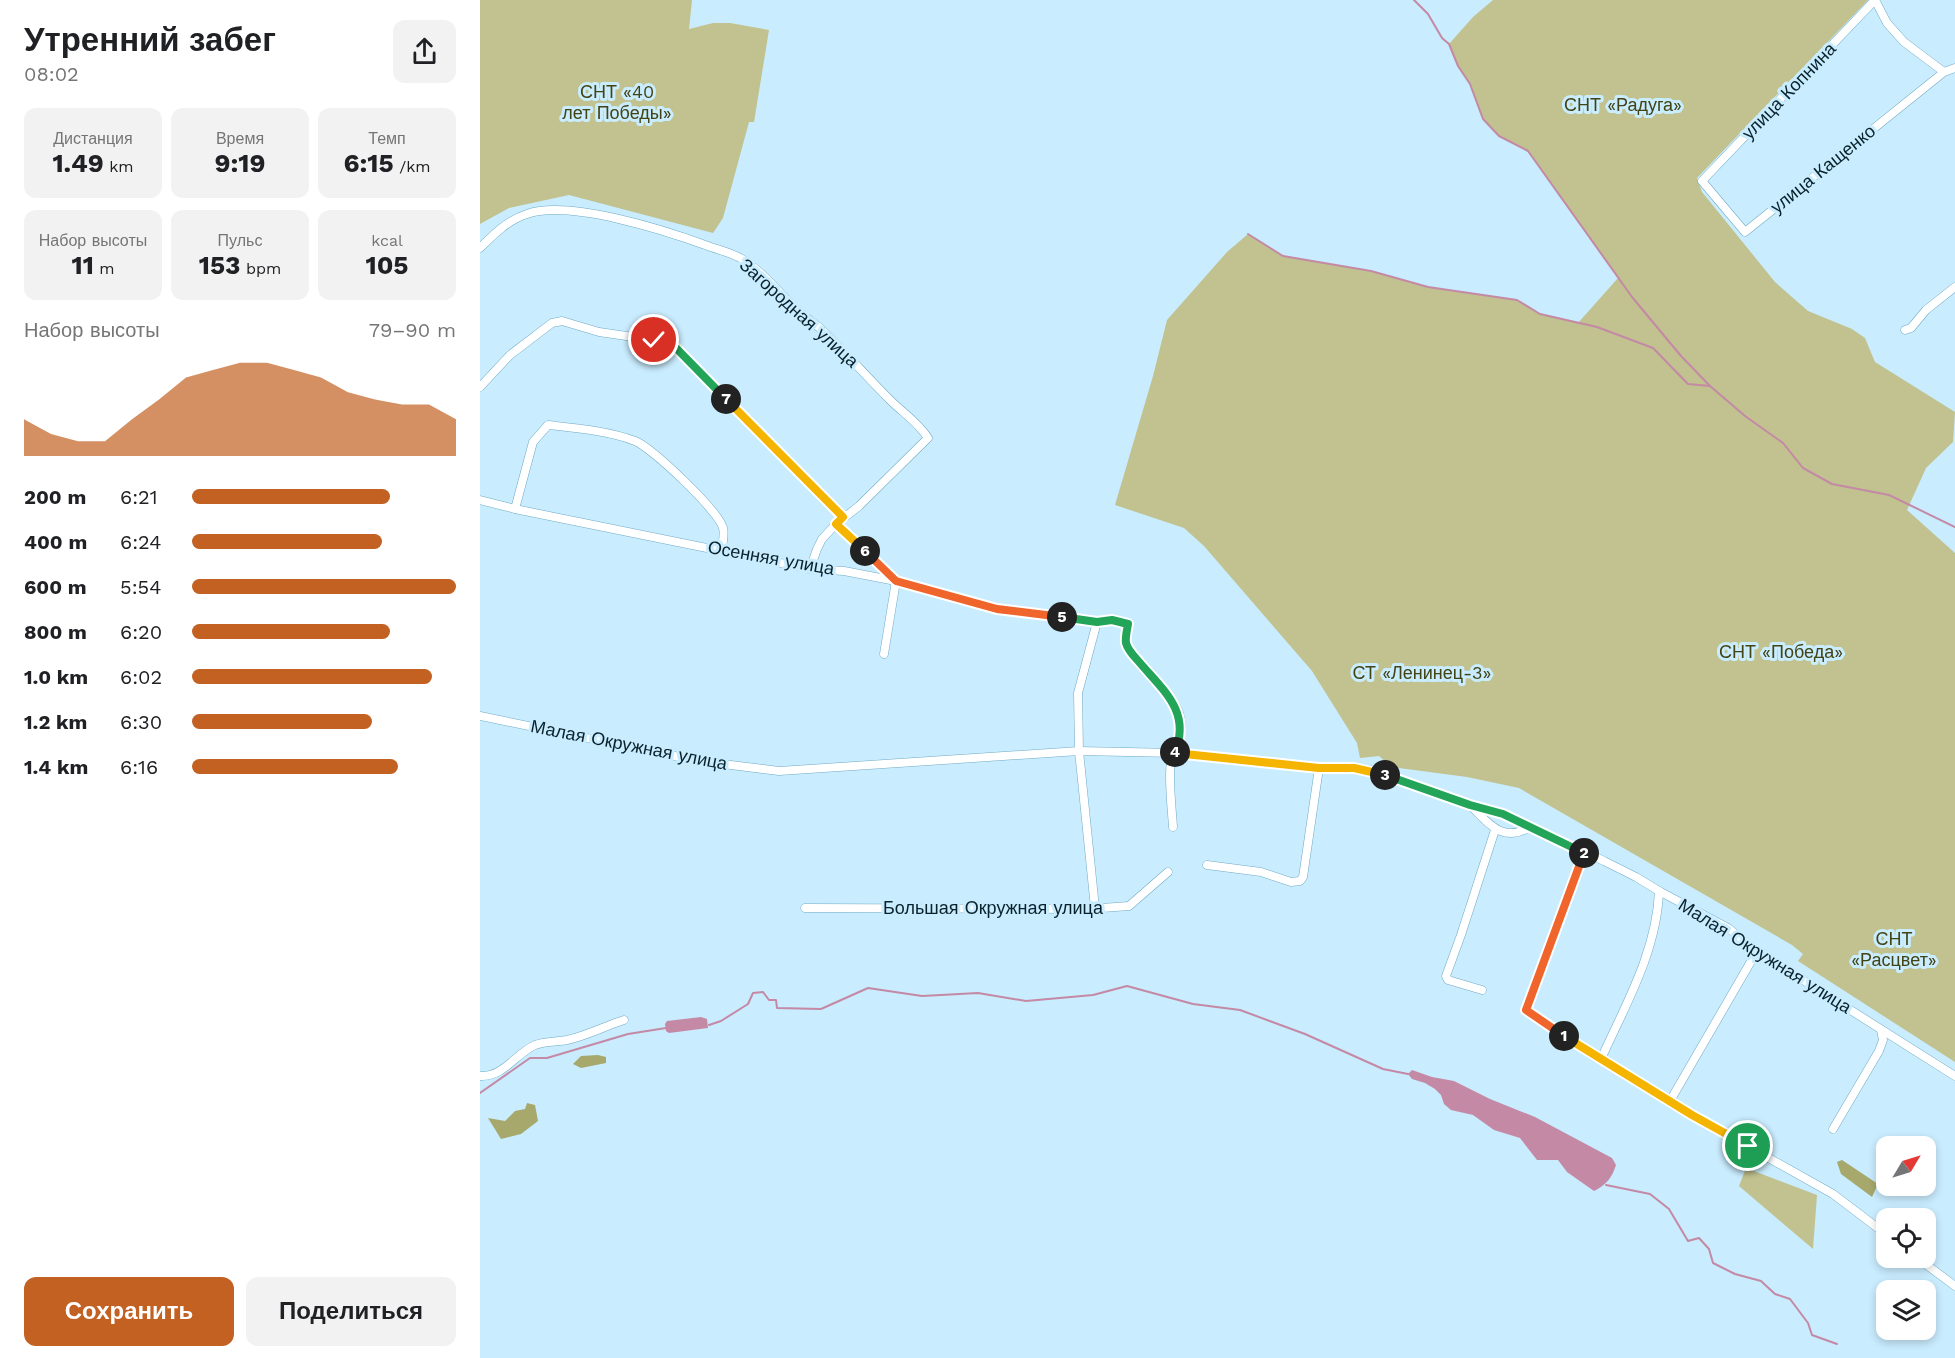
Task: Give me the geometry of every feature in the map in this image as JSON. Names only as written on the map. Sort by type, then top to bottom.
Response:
[{"type":"street","points":[[1875,0],[1887,23],[1904,42],[1944,72]]},
{"type":"street","name":"улица Копнина","points":[[1702,181],[1875,0]]},
{"type":"street","name":"улица Кащенко","points":[[1702,181],[1745,232],[1944,72],[1955,68]]},
{"type":"street","name":"Загородная улица","points":[[480,248],[497,232],[528,214],[547,210],[565,210],[589,213],[682,237],[740,257],[751,265],[822,330],[892,402],[920,426],[928,438],[859,506],[839,520]]},
{"type":"street","points":[[1905,330],[1911,328],[1926,310],[1955,287]]},
{"type":"street","points":[[480,387],[510,355],[552,323],[562,321],[599,332],[654,340],[676,348],[896,581],[884,654]]},
{"type":"street","points":[[515,509],[533,442],[548,425],[583,428],[634,440],[647,447],[702,500],[718,519],[723,527],[722,551]]},
{"type":"street","name":"Осенняя улица","points":[[480,500],[810,569],[844,571],[896,581],[997,609],[1097,622],[1112,620],[1128,624],[1126,642],[1131,653],[1170,698],[1179,713],[1180,735],[1175,753]]},
{"type":"street","points":[[810,569],[816,549],[839,520]]},
{"type":"street","points":[[1095,908],[1079,751],[1078,693],[1097,622]]},
{"type":"street","name":"Малая Окружная улица","points":[[480,716],[699,761],[779,771],[1079,751],[1175,753],[1319,768],[1370,770],[1470,805],[1503,814],[1636,877],[1728,928],[1757,951],[1955,1076]]},
{"type":"street","points":[[1173,827],[1171,764],[1175,753]]},
{"type":"street","points":[[1207,865],[1261,872],[1291,882],[1300,881],[1303,878],[1319,768]]},
{"type":"street","points":[[1470,805],[1495,830],[1517,834],[1530,827]]},
{"type":"street","points":[[1482,990],[1448,980],[1446,976],[1495,830]]},
{"type":"street","points":[[1584,853],[1526,1010],[1670,1101],[1833,1194],[1876,1227]]},
{"type":"street","name":"Большая Окружная улица","points":[[805,908],[1129,906],[1168,872]]},
{"type":"street","points":[[1601,1059],[1642,969],[1656,920],[1659,891]]},
{"type":"street","points":[[1670,1101],[1757,951]]},
{"type":"street","points":[[480,1076],[489,1076],[499,1072],[532,1046],[543,1042],[567,1040],[624,1020]]},
{"type":"street","points":[[1833,1129],[1879,1052],[1882,1040],[1881,1030]]},
{"type":"street","points":[[1931,1268],[1955,1286]]},
{"type":"green space","name":"СНТ «40 лет Победы»","points":[[480,0],[692,0],[689,29],[713,23],[730,23],[769,30],[754,122],[749,122],[723,218],[713,233],[569,195],[509,208],[480,224]]},
{"type":"green space","points":[[1493,0],[1868,0],[1697,178],[1702,192],[1775,282],[1808,311],[1852,329],[1865,338],[1875,362],[1955,412],[1953,442],[1926,468],[1907,510],[1955,553],[1955,1062],[1798,961],[1803,954],[1792,945],[1519,788],[1467,777],[1399,768],[1388,764],[1379,756],[1360,758],[1357,743],[1312,671],[1204,546],[1184,528],[1115,505],[1167,320],[1227,252],[1248,234],[1284,256],[1371,271],[1428,287],[1517,300],[1540,314],[1578,323],[1618,278],[1528,151],[1499,136],[1483,119],[1470,84],[1458,66],[1449,44],[1473,17]]},
{"type":"green space","points":[[581,1056],[606,1057],[606,1063],[581,1068],[573,1064]]},
{"type":"green space","points":[[527,1103],[535,1105],[538,1121],[521,1134],[501,1139],[488,1118],[505,1121],[515,1111],[525,1109]]},
{"type":"green space","points":[[1842,1160],[1876,1183],[1872,1197],[1841,1174],[1837,1162]]},
{"type":"green space","points":[[1746,1168],[1817,1195],[1813,1249],[1739,1186]]},
{"type":"shaded area","points":[[701,1017],[707,1019],[708,1028],[669,1033],[666,1031],[667,1021]]},
{"type":"shaded area","points":[[1412,1070],[1454,1081],[1490,1099],[1535,1117],[1612,1158],[1616,1165],[1613,1174],[1605,1184],[1594,1191],[1567,1172],[1558,1160],[1537,1160],[1520,1138],[1494,1130],[1473,1115],[1451,1110],[1444,1104],[1441,1095],[1435,1089],[1412,1079],[1408,1074]]},
{"type":"waterway","points":[[1414,0],[1428,14],[1442,38],[1449,44],[1458,66],[1470,84],[1483,119],[1499,136],[1528,151],[1632,297],[1681,356],[1710,386],[1745,416],[1783,443],[1803,468],[1832,484],[1889,495],[1955,527]]},
{"type":"waterway","points":[[1248,234],[1283,256],[1371,271],[1428,287],[1517,300],[1540,314],[1597,327],[1653,348],[1688,384],[1710,386]]},
{"type":"waterway","points":[[709,1025],[721,1021],[748,1004],[753,993],[763,992],[769,1000],[776,1000],[777,1008],[821,1009],[868,988],[922,996],[978,993],[1026,1001],[1093,995],[1127,986],[1193,1004],[1240,1010],[1305,1034],[1383,1069],[1408,1074]]},
{"type":"waterway","points":[[480,1093],[530,1058],[547,1058],[628,1034],[666,1028]]},
{"type":"waterway","points":[[1606,1185],[1650,1194],[1669,1209],[1688,1241],[1699,1238],[1709,1249],[1713,1263],[1735,1274],[1761,1281],[1775,1294],[1790,1299],[1808,1323],[1812,1335],[1837,1344]]},
{"type":"route","points":[[654,340],[676,348],[843,517],[836,524],[896,581],[997,609],[1097,622],[1112,620],[1128,624],[1126,642],[1131,653],[1170,698],[1179,713],[1181,729],[1175,753],[1319,768],[1370,770],[1470,805],[1503,814],[1584,853],[1526,1010],[1692,1115],[1748,1146]]},
{"type":"park label","name":"СНТ «Радуга»","points":[[1623,105]]},
{"type":"park label","name":"СНТ «Победа»","points":[[1781,652]]},
{"type":"park label","name":"СТ «Ленинец-3»","points":[[1422,673]]},
{"type":"park label","name":"СНТ «Расцвет»","points":[[1894,949]]}]
